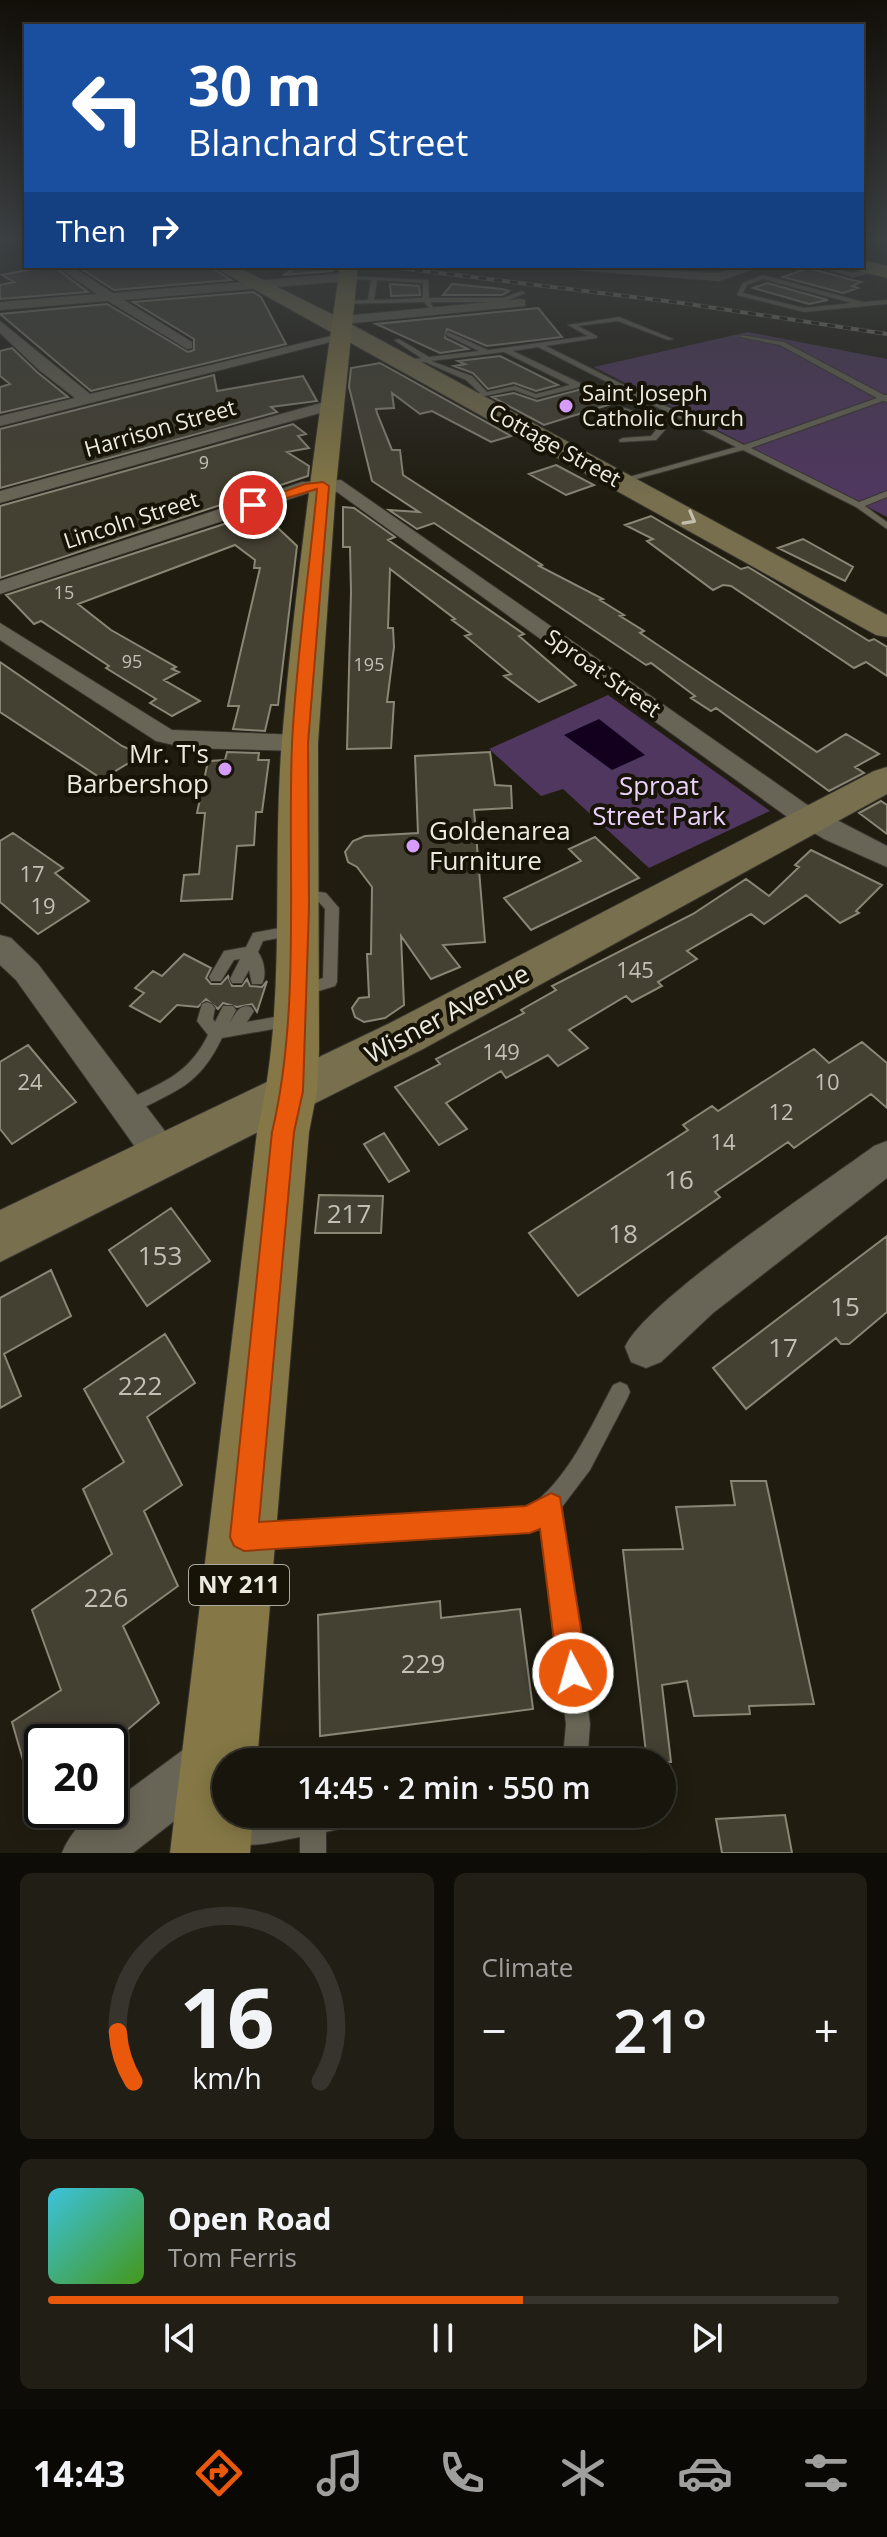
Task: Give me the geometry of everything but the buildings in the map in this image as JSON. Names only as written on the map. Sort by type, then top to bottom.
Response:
[{"type":"main road","name":"NY 211","points":[[221,1748],[283,1132],[292,1091],[283,997],[299,930],[300,743],[323,486],[341,327]]},
{"type":"street","points":[[161,327],[187,345]]},
{"type":"street","points":[[0,421],[88,400],[324,327]]},
{"type":"street","name":"Cottage Street","points":[[354,327],[412,355],[621,482],[887,628]]},
{"type":"street","points":[[3,332],[88,400]]},
{"type":"street","name":"Harrison Street","points":[[0,497],[332,405]]},
{"type":"street","name":"Lincoln Street","points":[[0,588],[309,486],[323,486]]},
{"type":"street","name":"Sproat Street","points":[[323,486],[341,486],[811,819],[887,857]]},
{"type":"street","points":[[0,630],[165,736],[187,740],[300,743]]},
{"type":"street","name":"Wisner Avenue","points":[[0,1237],[615,927],[887,779]]},
{"type":"street","points":[[0,946],[27,972],[161,1154]]},
{"type":"street","points":[[646,1347],[699,1299],[887,1157]]},
{"type":"street","points":[[89,1853],[212,1760]]},
{"type":"lane","points":[[412,355],[487,352],[595,337],[576,327]]},
{"type":"lane","points":[[641,327],[670,339]]},
{"type":"lane","points":[[448,334],[487,352]]},
{"type":"lane","points":[[742,336],[782,343],[886,399]]},
{"type":"lane","points":[[539,345],[859,505],[887,526]]},
{"type":"lane","points":[[477,396],[515,388],[536,396],[577,385],[505,350]]},
{"type":"lane","points":[[554,373],[579,366]]},
{"type":"lane","points":[[621,482],[745,447],[886,399]]},
{"type":"lane","points":[[622,408],[649,419],[661,430],[653,438],[623,440]]},
{"type":"lane","points":[[859,505],[887,494]]},
{"type":"lane","points":[[216,1033],[233,1030],[283,997],[330,982],[332,908],[321,896],[300,894]]},
{"type":"lane","points":[[237,979],[258,937],[299,930]]},
{"type":"lane","points":[[249,952],[283,997]]},
{"type":"lane","points":[[216,977],[229,955],[249,952]]},
{"type":"lane","points":[[207,1008],[205,1021],[216,1033]]},
{"type":"lane","points":[[127,1108],[187,1077],[205,1057],[228,1010]]},
{"type":"lane","points":[[233,1030],[246,1011]]},
{"type":"lane","points":[[244,1537],[530,1519],[551,1507],[571,1481],[620,1392]]},
{"type":"lane","points":[[551,1507],[578,1724],[576,1748]]},
{"type":"lane","points":[[211,1843],[280,1828]]},
{"type":"lane","points":[[313,1828],[313,1853]]},
{"type":"green space","points":[[748,332],[887,359],[887,517],[594,367]]},
{"type":"green space","name":"Sproat Street Park","points":[[608,695],[770,811],[649,868],[563,789],[541,796],[489,749]]},
{"type":"shaded area","points":[[599,719],[645,755],[612,770],[564,735]]},
{"type":"railway","points":[[844,327],[887,334]]},
{"type":"place","name":"Saint Joseph Catholic Church","points":[[566,406]]},
{"type":"place","name":"Mr. T's Barbershop","points":[[225,769]]},
{"type":"place","name":"Goldenarea Furniture","points":[[413,846]]},
{"type":"route","points":[[253,505],[309,486],[323,486],[300,743],[300,907],[292,1091],[283,1132],[244,1537],[530,1519],[551,1507],[573,1673]]}]
